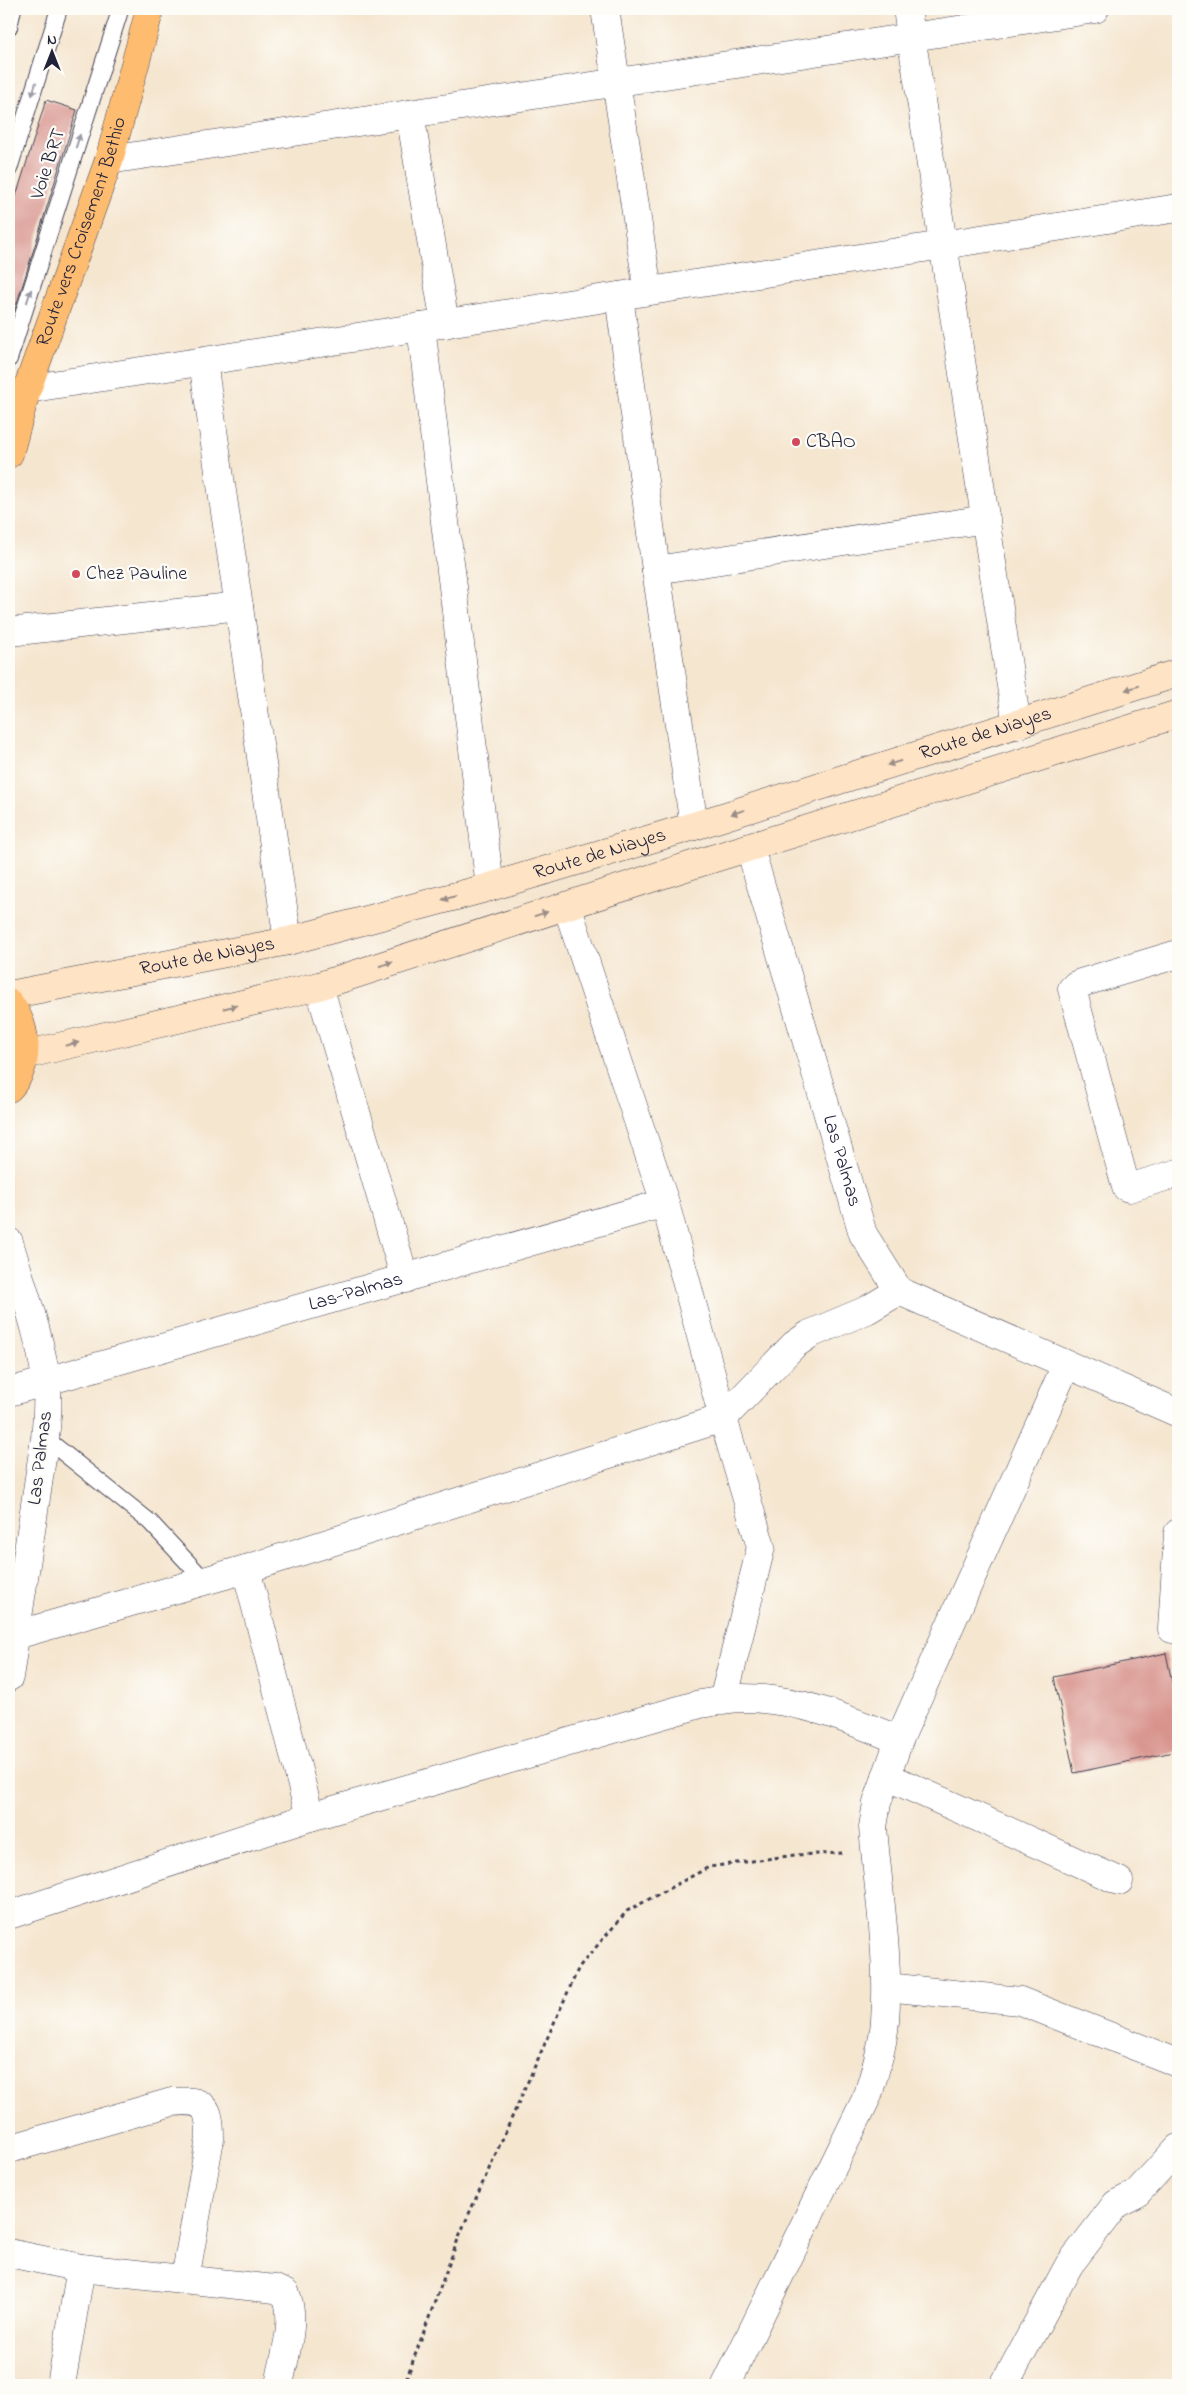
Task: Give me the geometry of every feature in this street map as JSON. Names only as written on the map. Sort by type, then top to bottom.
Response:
[{"type":"main road","name":"Route vers Croisement Bethio","points":[[9,454],[26,389],[108,160],[150,9]]},
{"type":"main road","name":"Route de Niayes","points":[[9,995],[288,941],[490,887],[694,826],[1178,673]]},
{"type":"main road","name":"Route de Niayes","points":[[24,1056],[319,986],[1178,714]]},
{"type":"main road","points":[[9,1003],[16,1013],[24,1034],[24,1056],[20,1071],[9,1088]]},
{"type":"street","points":[[604,9],[648,291]]},
{"type":"street","points":[[907,9],[1017,725]]},
{"type":"street","points":[[108,160],[1095,9]]},
{"type":"street","points":[[410,114],[490,887]]},
{"type":"street","points":[[26,389],[1178,208]]},
{"type":"street","points":[[619,296],[656,570],[694,826]]},
{"type":"street","points":[[203,362],[288,941]]},
{"type":"street","points":[[656,570],[986,519]]},
{"type":"street","points":[[9,632],[239,606]]},
{"type":"street","name":"Las Palmas","points":[[750,848],[863,1234],[899,1291]]},
{"type":"street","points":[[567,906],[665,1203],[723,1418],[761,1547],[723,1701]]},
{"type":"street","points":[[1178,954],[1076,984],[1072,989],[1126,1187],[1129,1188],[1178,1173]]},
{"type":"street","points":[[319,986],[405,1279]]},
{"type":"street","name":"Las-Palmas","points":[[9,1392],[665,1203]]},
{"type":"street","name":"Las Palmas","points":[[9,1242],[41,1355],[47,1381],[48,1408],[9,1677]]},
{"type":"street","points":[[16,1635],[246,1569],[723,1418],[794,1345],[810,1334],[867,1310],[899,1291],[1178,1413]]},
{"type":"street","points":[[726,2385],[868,2095],[879,2060],[885,2023],[887,1987],[873,1827],[877,1803],[899,1740],[1066,1365]]},
{"type":"street","points":[[1172,1629],[1178,1534]]},
{"type":"street","points":[[246,1569],[310,1817]]},
{"type":"street","points":[[9,1915],[310,1817],[700,1704],[742,1698],[786,1702],[828,1711],[899,1740]]},
{"type":"street","points":[[886,1776],[1119,1881]]},
{"type":"street","points":[[887,1987],[1020,2001],[1178,2063]]},
{"type":"street","points":[[9,2149],[172,2102],[192,2100],[204,2106],[210,2120],[210,2138],[185,2279]]},
{"type":"street","points":[[1004,2385],[1069,2265],[1116,2204],[1136,2194],[1178,2148]]},
{"type":"street","points":[[9,2253],[81,2268],[275,2289],[286,2294],[290,2306],[290,2319],[279,2385]]},
{"type":"street","points":[[61,2385],[81,2268]]},
{"type":"lane","points":[[9,27],[13,9]]},
{"type":"lane","name":"Voie BRT","points":[[9,169],[59,9]]},
{"type":"lane","name":"Voie BRT","points":[[9,359],[119,14],[118,9]]},
{"type":"lane","points":[[45,1438],[150,1522],[205,1581]]},
{"type":"path","points":[[401,2385],[407,2378],[460,2234],[579,1967],[627,1910],[709,1867],[795,1855],[875,1852]]},
{"type":"building","points":[[46,100],[77,110],[9,329],[9,219]]},
{"type":"building","points":[[1166,1653],[1178,1712],[1178,1751],[1074,1773],[1054,1677]]},
{"type":"place","name":"CBAO","points":[[796,442]]},
{"type":"place","name":"Chez Pauline","points":[[76,574]]}]
